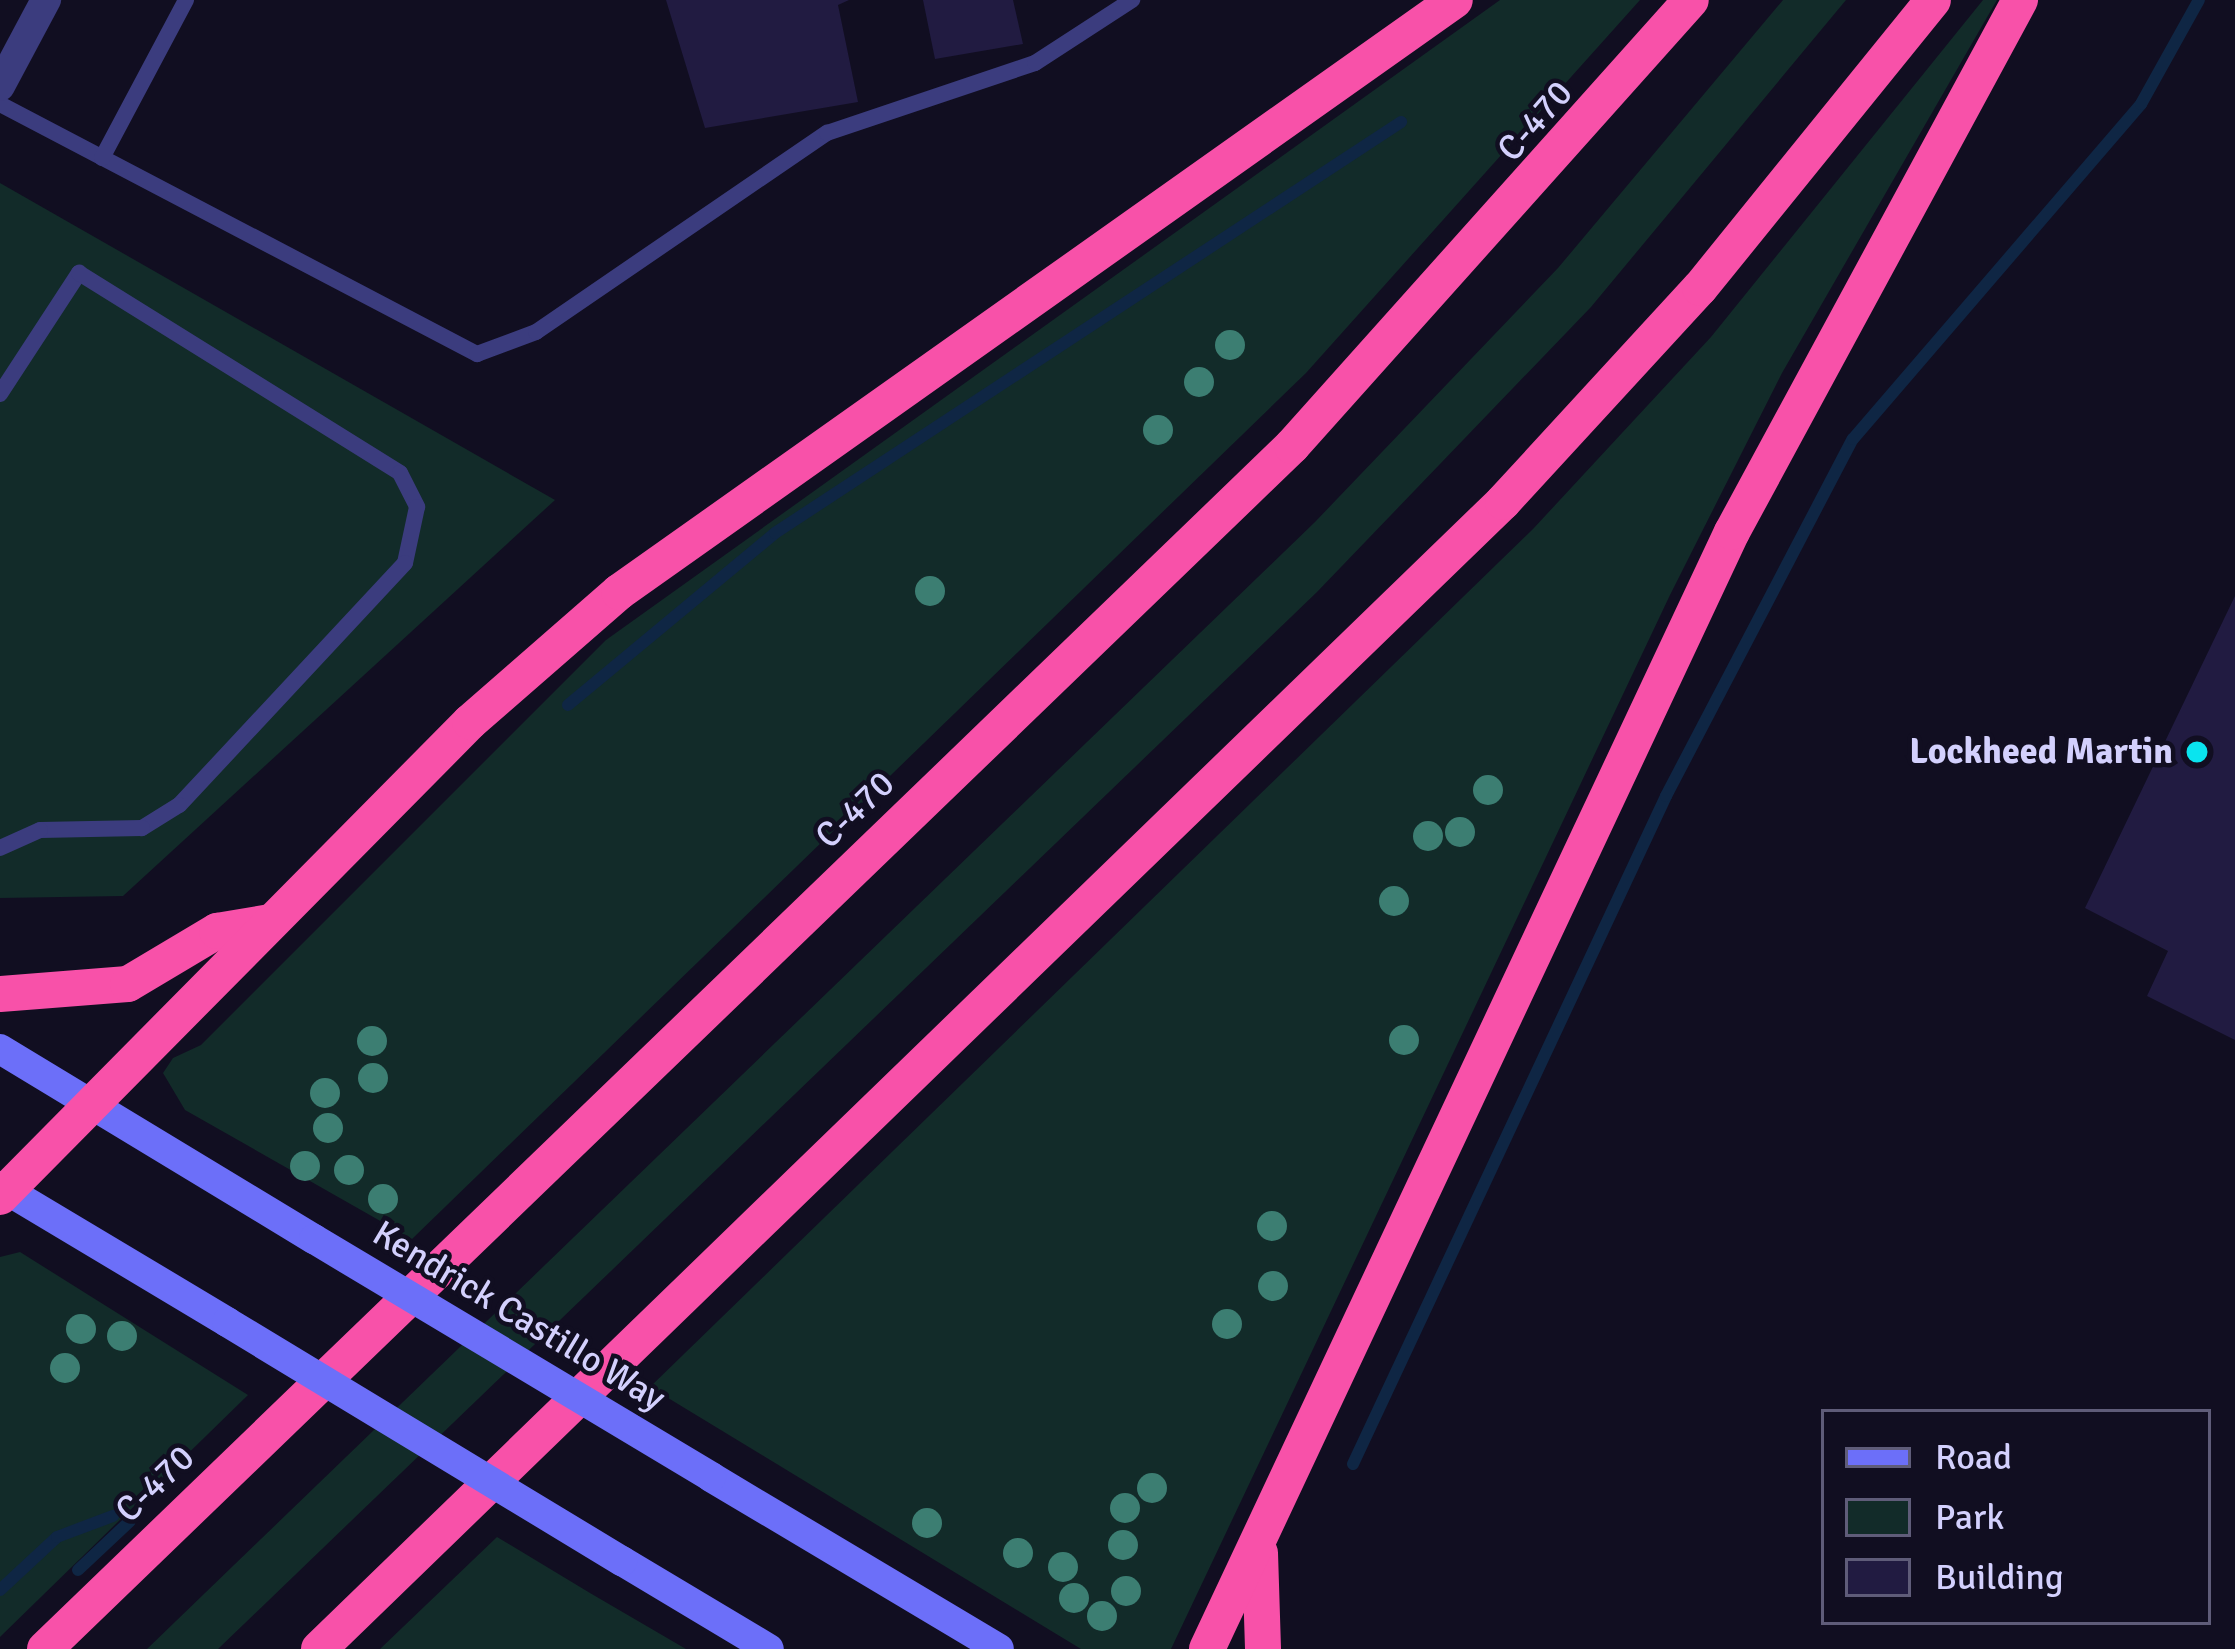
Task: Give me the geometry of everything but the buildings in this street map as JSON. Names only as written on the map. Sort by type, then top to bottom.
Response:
[{"type":"highway","points":[[2,1191],[492,702],[648,568],[1455,0]]},
{"type":"highway","name":"C-470","points":[[45,1649],[1307,430],[1691,0]]},
{"type":"highway","points":[[319,1649],[1503,502],[1714,271],[1934,0]]},
{"type":"highway","points":[[1207,1649],[1732,532],[2020,0]]},
{"type":"highway","points":[[0,994],[128,984],[218,931],[270,922]]},
{"type":"highway","points":[[1262,1532],[1264,1649]]},
{"type":"main road","name":"Kendrick Castillo Way","points":[[0,1049],[999,1649]]},
{"type":"main road","points":[[2,1191],[770,1649]]},
{"type":"street","points":[[0,86],[46,0]]},
{"type":"lane","points":[[102,158],[187,0]]},
{"type":"lane","points":[[0,104],[452,344],[491,352],[826,133],[1035,63],[1132,0]]},
{"type":"lane","points":[[0,394],[79,273],[400,473],[417,507],[405,563],[179,805],[142,828],[40,830],[0,848]]},
{"type":"green space","points":[[1500,0],[1640,0],[1306,373],[412,1239],[185,1110],[163,1073],[173,1058],[201,1045],[606,640]]},
{"type":"green space","points":[[1783,0],[1846,0],[1591,307],[1317,592],[218,1649],[147,1649],[1315,522],[1558,268]]},
{"type":"green space","points":[[1983,0],[1997,0],[1782,373],[1670,595],[1171,1649],[1081,1649],[650,1387],[1533,529],[1711,337]]},
{"type":"green space","points":[[0,183],[555,500],[123,896],[0,898]]},
{"type":"green space","points":[[20,1252],[248,1395],[0,1637],[0,1257]]},
{"type":"green space","points":[[497,1537],[590,1593],[686,1649],[380,1649]]},
{"type":"waterway","points":[[1353,1464],[1666,796],[1853,439],[2141,104],[2199,0]]},
{"type":"waterway","points":[[568,705],[775,533],[1401,122]]},
{"type":"waterway","points":[[0,1590],[57,1537],[113,1516]]},
{"type":"waterway","points":[[78,1570],[130,1521]]},
{"type":"place","name":"Lockheed Martin","points":[[2197,752]]}]
